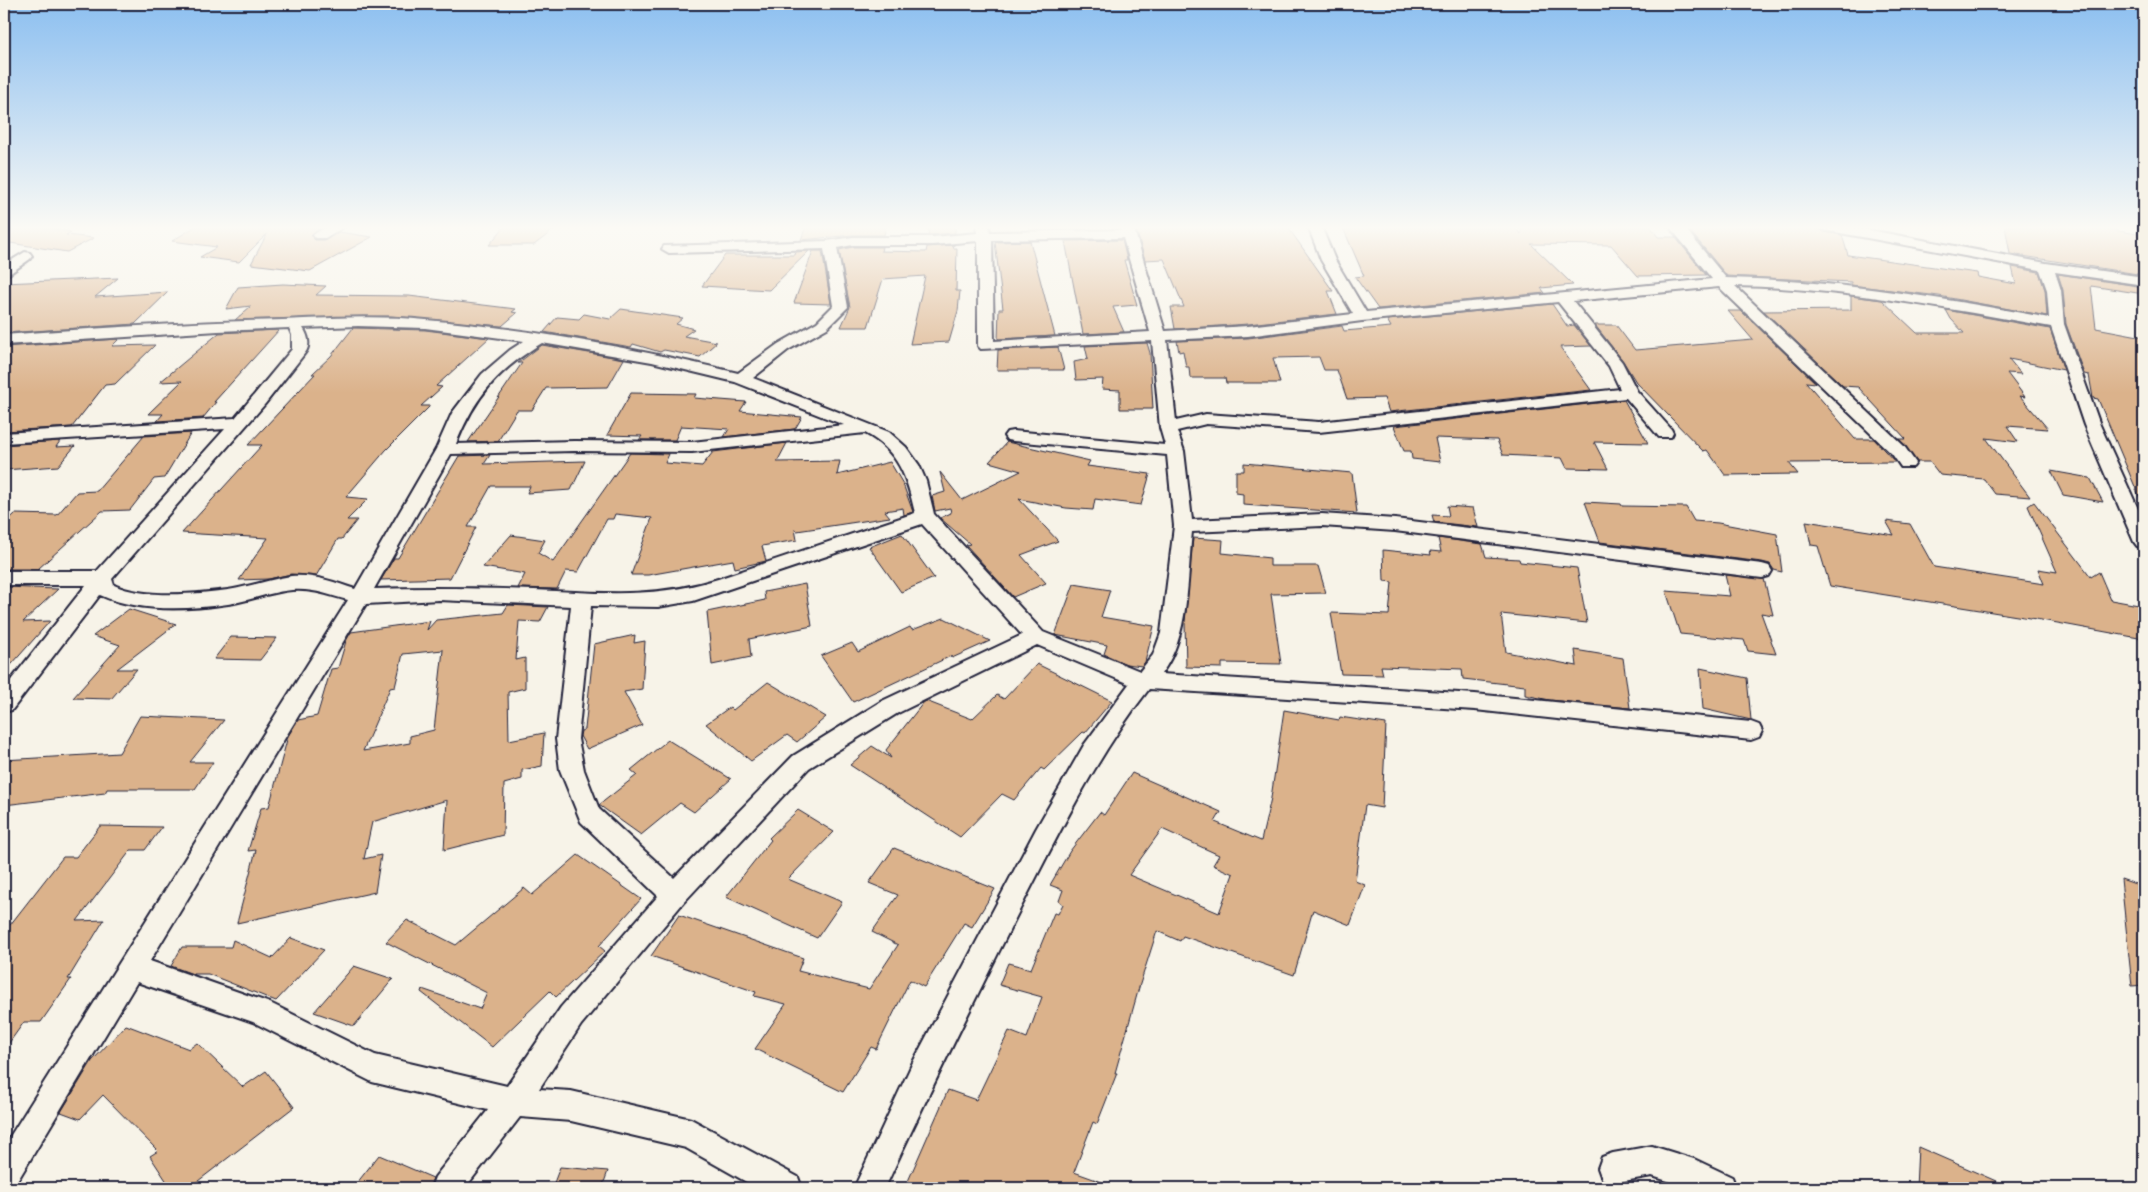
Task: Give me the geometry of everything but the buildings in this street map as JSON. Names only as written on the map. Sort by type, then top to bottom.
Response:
[{"type":"street","points":[[741,379],[783,347],[822,325],[841,307],[836,282]]},
{"type":"street","points":[[984,282],[986,346],[1248,331],[1561,296],[1722,282],[1757,282],[1822,287],[1986,311],[2057,324]]},
{"type":"street","points":[[869,1188],[922,1074],[1045,836],[1092,751],[1125,704],[1162,658],[1171,633],[1183,526],[1175,451],[1168,428],[1159,337],[1142,282]]},
{"type":"street","points":[[1341,282],[1362,317]]},
{"type":"street","points":[[1722,282],[1898,450],[1906,464]]},
{"type":"street","points":[[2051,282],[2054,290],[2057,324],[2092,425],[2144,542]]},
{"type":"street","points":[[1561,296],[1616,365],[1630,393],[1665,433]]},
{"type":"street","points":[[4,340],[218,326],[358,322],[425,324],[580,343],[652,357],[741,379],[883,436],[910,465],[917,481],[925,516],[1036,636],[1144,681],[1475,702],[1751,731]]},
{"type":"street","points":[[4,704],[102,578],[300,350],[300,335],[294,325]]},
{"type":"street","points":[[4,1174],[133,968],[360,597],[445,449],[460,413],[488,377],[515,353],[538,339]]},
{"type":"street","points":[[1168,428],[1206,419],[1319,427],[1630,393]]},
{"type":"street","points":[[4,438],[238,423]]},
{"type":"street","points":[[445,449],[574,446],[692,447],[821,432],[869,429]]},
{"type":"street","points":[[1013,436],[1175,451]]},
{"type":"street","points":[[102,578],[105,588],[120,596],[166,600],[228,597],[292,583],[317,584],[360,597],[439,593],[582,600],[658,600],[693,594],[925,516]]},
{"type":"street","points":[[1183,526],[1322,520],[1395,525],[1762,571]]},
{"type":"street","points":[[4,578],[102,578]]},
{"type":"street","points":[[582,600],[568,739],[572,770],[588,815],[674,895]]},
{"type":"street","points":[[446,1188],[513,1102],[571,1016],[674,895],[801,762],[890,707],[1036,636]]},
{"type":"street","points":[[133,968],[260,1012],[372,1068],[513,1102],[571,1106],[691,1134],[787,1188]]},
{"type":"street","points":[[1613,1168],[1652,1161],[1694,1174],[1721,1188]]}]
